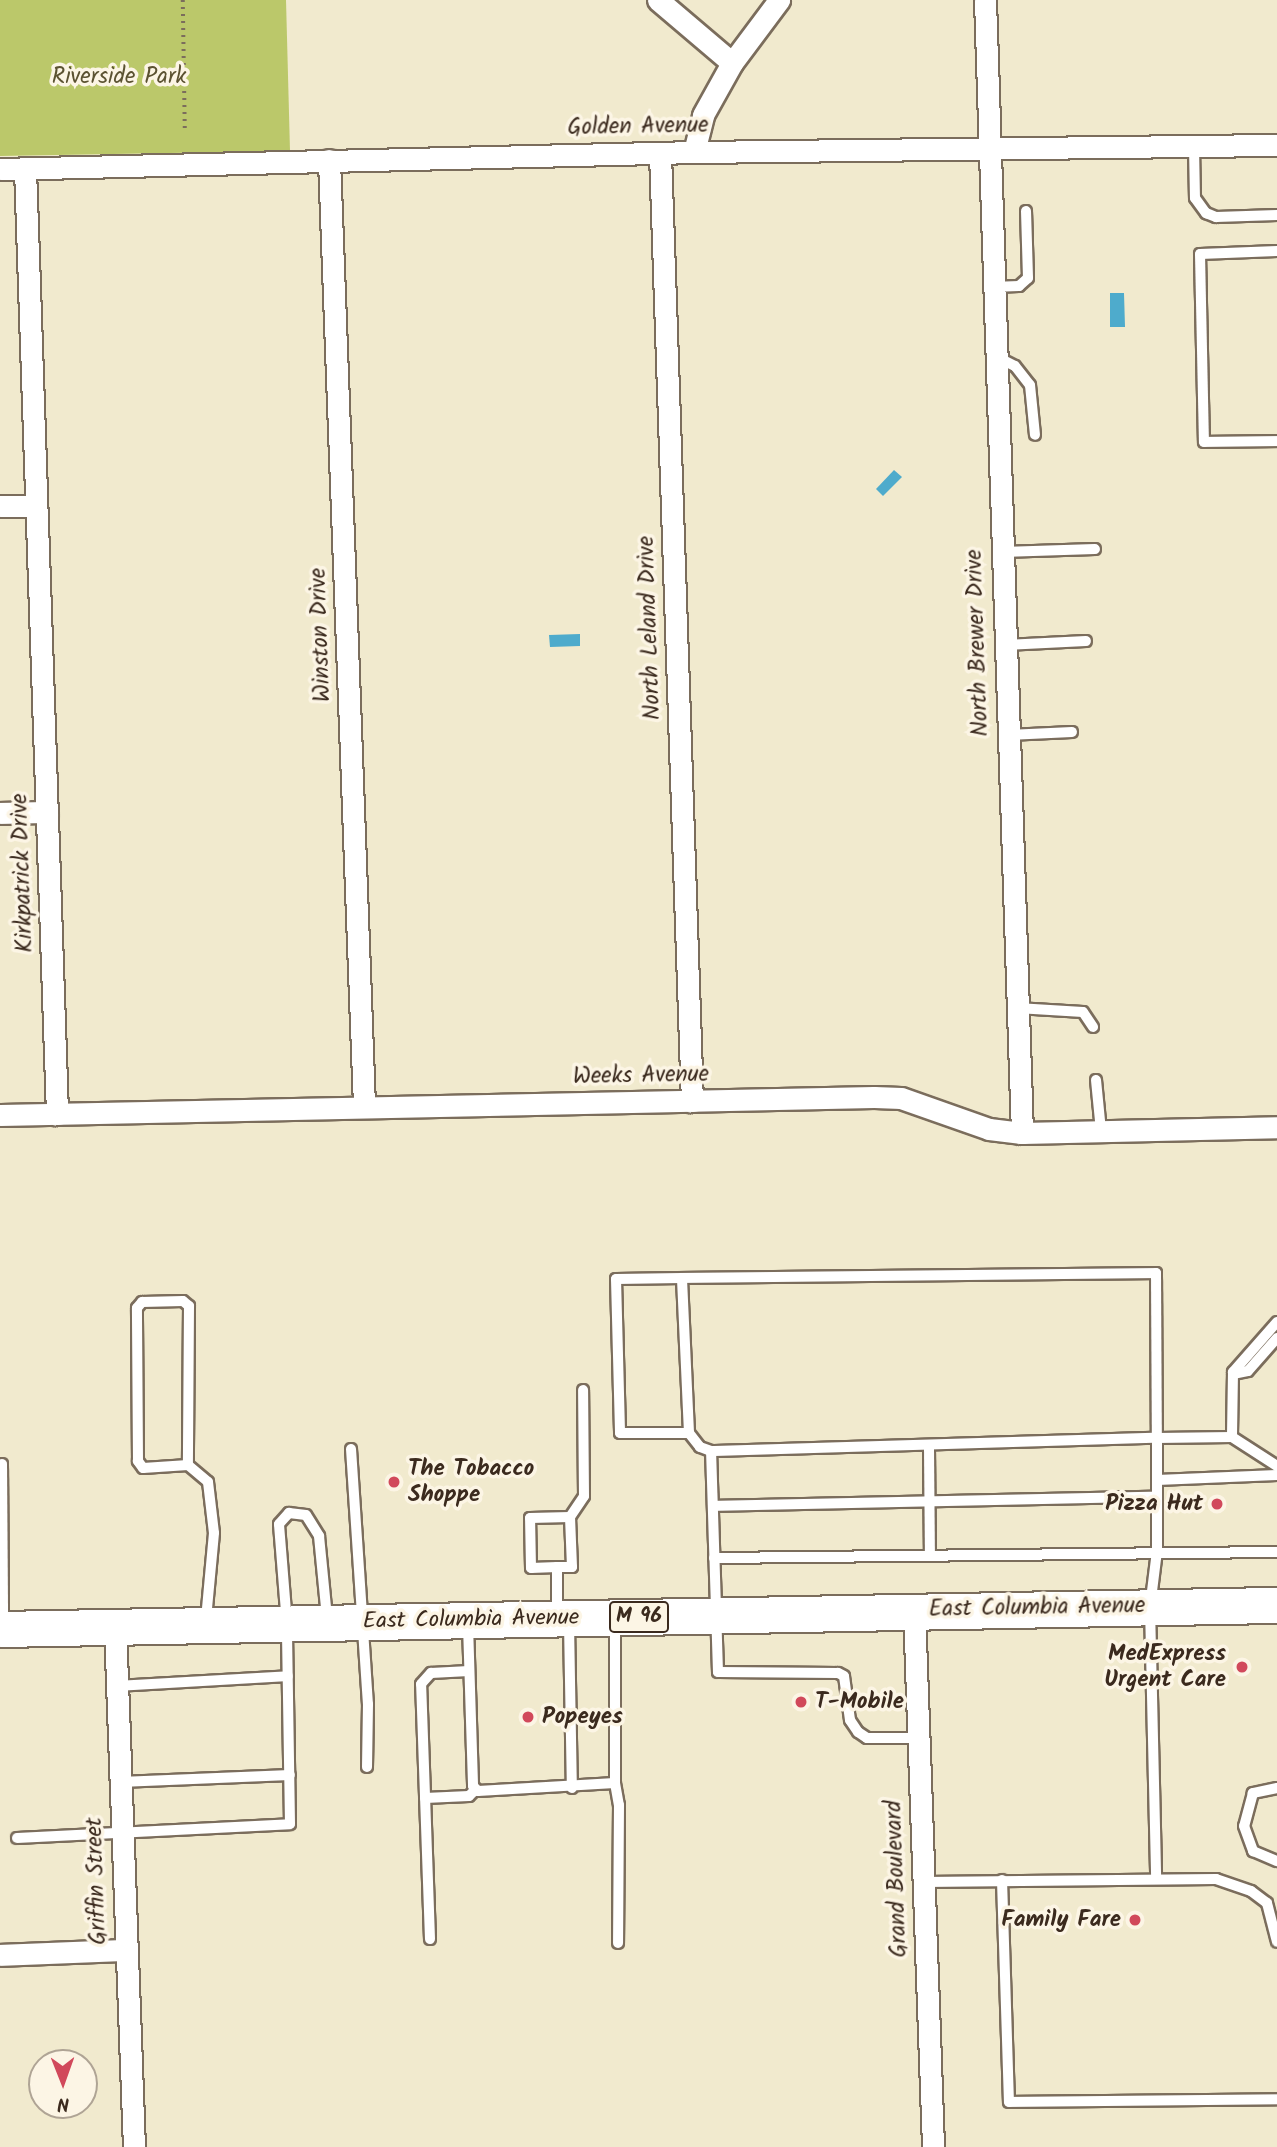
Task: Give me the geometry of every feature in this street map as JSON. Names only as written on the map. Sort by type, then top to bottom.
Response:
[{"type":"main road","name":"East Columbia Avenue","points":[[2,1629],[1277,1605]]},
{"type":"street","points":[[658,0],[732,63]]},
{"type":"street","points":[[694,152],[703,115],[732,63],[779,0]]},
{"type":"street","name":"North Brewer Drive","points":[[985,0],[992,287],[1022,1133]]},
{"type":"street","name":"Golden Avenue","points":[[0,169],[694,152],[1277,145]]},
{"type":"street","name":"North Leland Drive","points":[[660,153],[692,1101]]},
{"type":"street","name":"Winston Drive","points":[[330,160],[365,1107]]},
{"type":"street","name":"Kirkpatrick Drive","points":[[25,168],[57,1114]]},
{"type":"street","points":[[0,506],[35,506]]},
{"type":"street","points":[[0,813],[47,812]]},
{"type":"street","name":"Weeks Avenue","points":[[0,1115],[901,1098],[989,1129],[1022,1133],[1277,1127]]},
{"type":"street","name":"Grand Boulevard","points":[[914,1610],[933,2147]]},
{"type":"street","name":"Griffin Street","points":[[115,1627],[133,2140]]},
{"type":"street","points":[[0,1955],[125,1950]]},
{"type":"lane","points":[[1194,147],[1195,198],[1206,213],[1277,215]]},
{"type":"lane","points":[[992,287],[1019,286],[1028,278],[1026,211]]},
{"type":"lane","points":[[1277,251],[1199,254],[1204,442],[1277,440]]},
{"type":"lane","points":[[995,356],[1015,366],[1030,385],[1035,435]]},
{"type":"lane","points":[[1002,552],[1095,549]]},
{"type":"lane","points":[[1005,645],[1086,641]]},
{"type":"lane","points":[[1008,735],[1072,732]]},
{"type":"lane","points":[[1017,1008],[1083,1012],[1093,1027]]},
{"type":"lane","points":[[1096,1080],[1101,1131]]},
{"type":"lane","points":[[689,1433],[620,1433],[616,1279],[1156,1273],[1157,1551],[1150,1606],[1156,1877]]},
{"type":"lane","points":[[682,1278],[689,1433],[700,1447],[711,1451],[929,1448],[1232,1437],[1277,1466]]},
{"type":"lane","points":[[188,1465],[189,1306],[183,1301],[142,1302],[137,1308],[138,1461],[144,1468],[188,1465],[208,1482],[212,1520],[206,1625]]},
{"type":"lane","points":[[1232,1437],[1233,1374],[1251,1346],[1277,1323]]},
{"type":"lane","points":[[1233,1374],[1248,1371],[1277,1338]]},
{"type":"lane","points":[[570,1517],[530,1518],[531,1568],[572,1567],[570,1517],[584,1496],[583,1390]]},
{"type":"lane","points":[[929,1448],[930,1554]]},
{"type":"lane","points":[[343,1623],[351,1449]]},
{"type":"lane","points":[[711,1451],[718,1672],[838,1673],[844,1676],[850,1720],[858,1732],[867,1738],[919,1738]]},
{"type":"lane","points":[[2,1464],[2,1629]]},
{"type":"lane","points":[[1157,1480],[1277,1475]]},
{"type":"lane","points":[[713,1506],[1157,1497]]},
{"type":"lane","points":[[17,1838],[290,1824],[287,1624],[279,1524],[289,1513],[300,1513],[314,1522],[319,1536],[368,1704],[368,1767]]},
{"type":"lane","points":[[714,1558],[1157,1551],[1277,1552]]},
{"type":"lane","points":[[556,1567],[563,1619],[572,1788]]},
{"type":"lane","points":[[615,1617],[615,1783],[620,1805],[618,1944]]},
{"type":"lane","points":[[467,1620],[475,1790]]},
{"type":"lane","points":[[430,1939],[421,1684],[431,1673],[469,1671]]},
{"type":"lane","points":[[117,1686],[288,1676]]},
{"type":"lane","points":[[120,1782],[290,1775]]},
{"type":"lane","points":[[425,1798],[468,1796],[475,1790],[572,1788],[615,1783]]},
{"type":"lane","points":[[1277,1788],[1253,1793],[1244,1826],[1253,1851],[1277,1861]]},
{"type":"lane","points":[[924,1882],[1156,1877],[1216,1879],[1251,1891],[1274,1911],[1277,1942]]},
{"type":"lane","points":[[1002,1880],[1009,2102],[1277,2099]]},
{"type":"path","points":[[183,0],[185,132]]},
{"type":"green space","name":"Riverside Park","points":[[0,0],[286,0],[290,151],[0,156]]},
{"type":"water","points":[[1110,293],[1124,293],[1125,327],[1110,327]]},
{"type":"water","points":[[894,470],[902,477],[883,496],[876,489]]},
{"type":"water","points":[[580,634],[580,646],[550,647],[549,635]]},
{"type":"place","name":"The Tobacco Shoppe","points":[[394,1482]]},
{"type":"place","name":"Pizza Hut","points":[[1217,1504]]},
{"type":"place","name":"MedExpress Urgent Care","points":[[1242,1667]]},
{"type":"place","name":"T-Mobile","points":[[801,1702]]},
{"type":"place","name":"Popeyes","points":[[528,1717]]},
{"type":"place","name":"Family Fare","points":[[1135,1920]]}]
